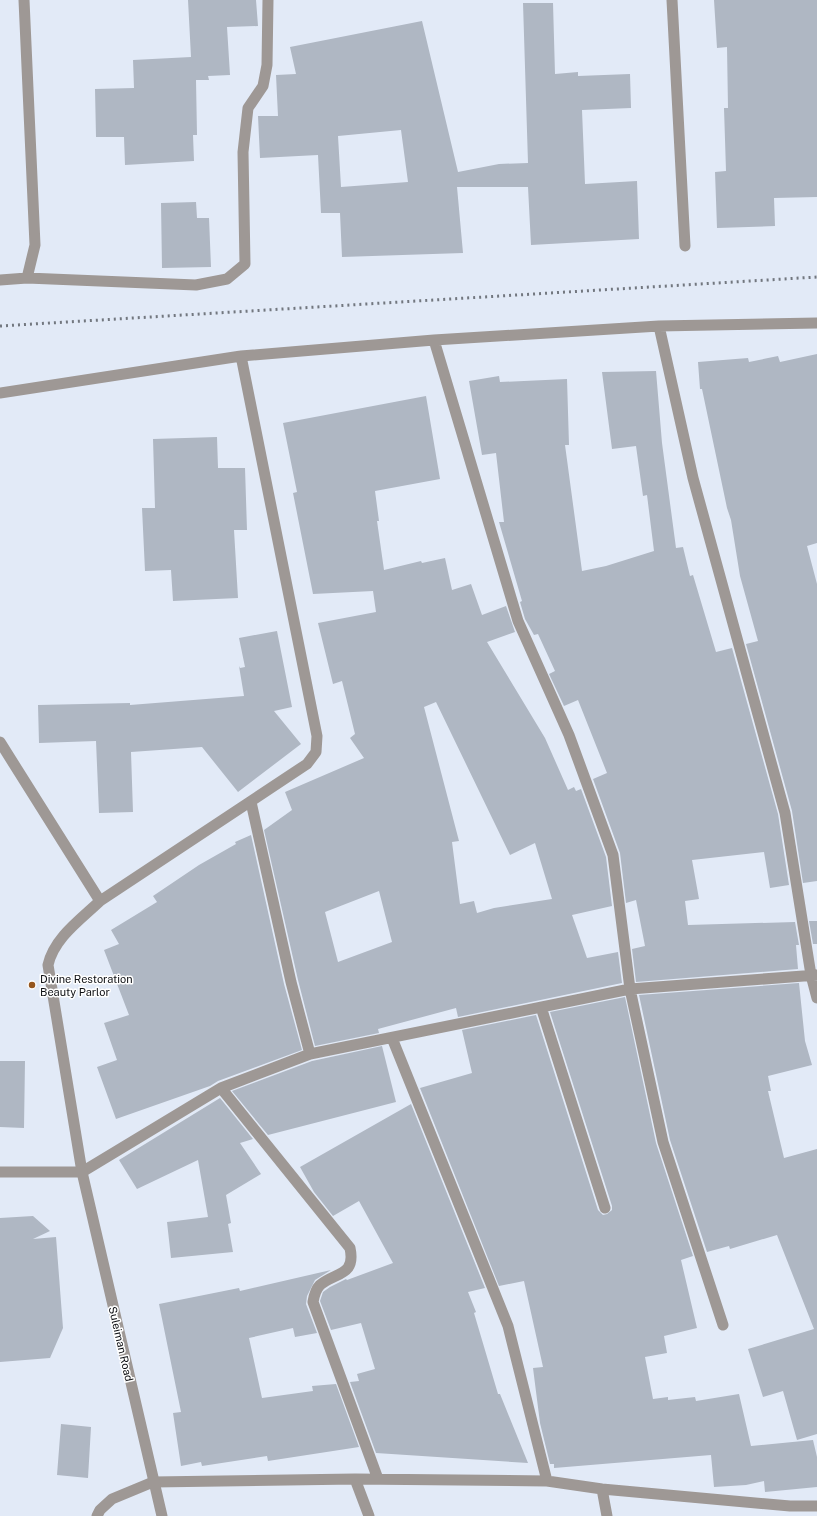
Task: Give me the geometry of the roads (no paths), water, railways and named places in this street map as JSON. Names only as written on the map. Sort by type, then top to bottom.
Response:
[{"type":"street","points":[[24,0],[35,245],[27,278]]},
{"type":"street","points":[[0,280],[27,278],[196,285],[227,279],[245,264],[243,152],[248,108],[263,86],[267,65],[268,0]]},
{"type":"street","points":[[672,0],[685,246]]},
{"type":"street","points":[[0,393],[241,356],[434,340],[660,326],[817,323]]},
{"type":"street","points":[[660,326],[693,478],[785,813],[817,998]]},
{"type":"street","points":[[434,340],[518,621],[569,735],[613,855],[630,989],[663,1142],[722,1326]]},
{"type":"street","name":"Suleiman Road","points":[[162,1516],[82,1172],[48,965],[51,954],[59,940],[100,900],[307,764],[316,752],[317,736],[241,356]]},
{"type":"street","points":[[0,742],[100,900]]},
{"type":"street","points":[[251,802],[291,982],[310,1054]]},
{"type":"street","points":[[0,1172],[82,1172],[221,1088],[310,1054],[630,989],[814,975]]},
{"type":"street","points":[[541,1007],[604,1208]]},
{"type":"street","points":[[392,1038],[508,1326],[547,1481]]},
{"type":"street","points":[[221,1088],[350,1248],[352,1259],[347,1271],[320,1286],[315,1294],[313,1302],[378,1479]]},
{"type":"street","points":[[355,1479],[369,1516]]},
{"type":"street","points":[[97,1516],[100,1510],[112,1499],[153,1482],[355,1479],[547,1481],[602,1489],[791,1511],[817,1506]]},
{"type":"street","points":[[602,1489],[607,1516]]},
{"type":"railway","points":[[0,326],[817,277]]},
{"type":"place","name":"Divine Restoration Beauty Parlor","points":[[32,985]]}]
